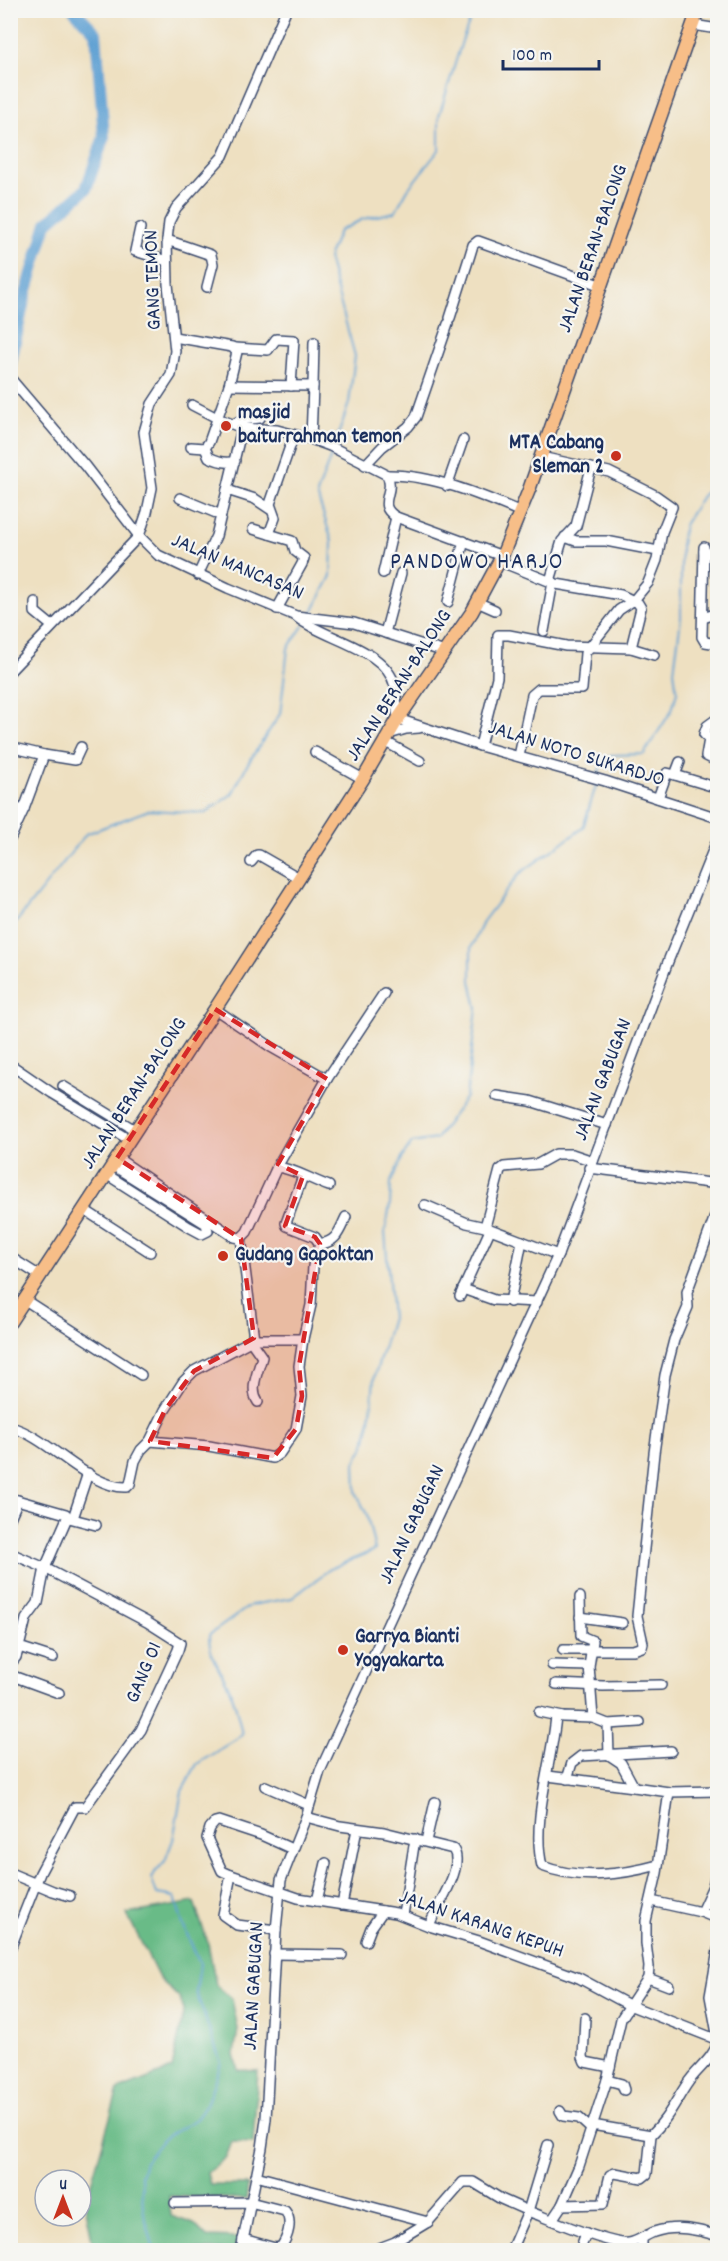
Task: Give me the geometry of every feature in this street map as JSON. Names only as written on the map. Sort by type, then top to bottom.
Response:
[{"type":"main road","name":"JALAN BERAN-BALONG","points":[[10,1322],[363,779],[398,719],[477,603],[501,558],[521,512],[603,286],[698,10]]},
{"type":"street","name":"GANG TEMON","points":[[139,536],[152,488],[144,432],[152,404],[171,375],[175,351],[167,261],[169,222],[176,208],[223,156],[286,10]]},
{"type":"street","points":[[693,25],[717,29]]},
{"type":"street","points":[[140,228],[135,251],[167,261]]},
{"type":"street","points":[[167,240],[211,255],[213,264],[207,287]]},
{"type":"street","points":[[366,465],[382,447],[408,427],[416,417],[473,245],[478,241],[603,286]]},
{"type":"street","points":[[174,337],[235,348],[268,350],[276,339],[294,340],[291,386]]},
{"type":"street","points":[[311,439],[314,342]]},
{"type":"street","points":[[205,448],[229,385],[237,354],[235,348]]},
{"type":"street","name":"JALAN MANCASAN","points":[[13,381],[85,466],[139,536],[158,555],[198,575],[296,616],[333,619],[445,652]]},
{"type":"street","points":[[229,385],[313,386]]},
{"type":"street","points":[[192,405],[238,426],[277,430],[311,439],[330,446],[387,475],[412,476],[488,498],[521,512]]},
{"type":"street","points":[[198,575],[216,536],[235,461],[238,426],[241,420],[260,418]]},
{"type":"street","points":[[270,509],[294,435]]},
{"type":"street","points":[[447,486],[463,440]]},
{"type":"street","points":[[191,447],[205,448]]},
{"type":"street","points":[[205,448],[209,457],[213,459],[235,461]]},
{"type":"street","points":[[519,756],[532,695],[539,689],[582,689],[584,655],[619,610],[634,600],[648,583],[663,529],[671,511],[670,504],[619,476],[541,457]]},
{"type":"street","points":[[544,631],[552,582],[565,537],[576,526],[591,468]]},
{"type":"street","points":[[387,475],[391,484],[386,508],[396,517],[464,541],[552,582],[621,595],[634,600],[641,608],[631,648]]},
{"type":"street","points":[[227,490],[255,499],[270,509],[275,518],[269,534]]},
{"type":"street","points":[[180,498],[221,515]]},
{"type":"street","points":[[383,573],[396,517]]},
{"type":"street","points":[[253,529],[292,541],[295,551],[304,558],[277,609]]},
{"type":"street","points":[[10,671],[139,536]]},
{"type":"street","points":[[565,537],[576,541],[606,541],[658,550]]},
{"type":"street","points":[[448,602],[464,541]]},
{"type":"street","points":[[717,558],[704,549],[702,640],[710,644],[717,644]]},
{"type":"street","points":[[385,633],[401,573]]},
{"type":"street","points":[[35,602],[35,612],[52,626]]},
{"type":"street","points":[[477,603],[495,610]]},
{"type":"street","points":[[703,618],[715,614],[717,610]]},
{"type":"street","points":[[296,616],[316,629],[374,657],[384,666],[395,686],[398,719]]},
{"type":"street","points":[[480,746],[496,683],[498,635],[566,646],[631,648],[654,655]]},
{"type":"street","points":[[717,718],[707,726],[704,734],[709,739],[706,756],[717,762]]},
{"type":"street","name":"JALAN NOTO SUKARDJO","points":[[398,719],[480,746],[605,781],[717,818]]},
{"type":"street","name":"JALAN NOTO SUKARDJO","points":[[387,738],[406,729],[425,728]]},
{"type":"street","points":[[387,738],[420,761]]},
{"type":"street","points":[[10,747],[75,760],[81,747]]},
{"type":"street","points":[[315,752],[363,779]]},
{"type":"street","points":[[10,839],[44,755]]},
{"type":"street","points":[[675,775],[680,762]]},
{"type":"street","points":[[658,798],[666,773],[717,788]]},
{"type":"street","points":[[10,804],[19,809],[24,808]]},
{"type":"street","name":"JALAN GABUGAN","points":[[241,2250],[266,2119],[274,1954],[281,1880],[306,1817],[320,1771],[558,1255],[717,838]]},
{"type":"street","points":[[251,862],[256,855],[259,855],[298,878]]},
{"type":"street","points":[[241,1238],[247,1232],[277,1167],[327,1079],[384,993]]},
{"type":"street","points":[[215,1009],[272,1047],[327,1079]]},
{"type":"street","points":[[10,1069],[14,1067],[131,1135]]},
{"type":"street","points":[[63,1086],[131,1135]]},
{"type":"street","points":[[498,1096],[530,1101],[607,1125]]},
{"type":"street","points":[[537,1302],[494,1300],[462,1292],[487,1229],[502,1168],[538,1164],[556,1154],[572,1154],[591,1164],[717,1184]]},
{"type":"street","points":[[111,1166],[241,1238]]},
{"type":"street","points":[[111,1166],[206,1224],[208,1231],[202,1234],[189,1227],[111,1166]]},
{"type":"street","points":[[277,1167],[287,1168],[329,1186]]},
{"type":"street","points":[[303,1176],[286,1223],[289,1228],[313,1236],[320,1244]]},
{"type":"street","points":[[425,1206],[558,1255]]},
{"type":"street","points":[[562,1650],[633,1650],[642,1647],[643,1643],[636,1622],[665,1375],[674,1340],[688,1307],[687,1292],[717,1208]]},
{"type":"street","points":[[83,1209],[150,1252]]},
{"type":"street","points":[[320,1244],[330,1243],[336,1238],[346,1218]]},
{"type":"street","points":[[241,1238],[252,1340],[262,1357],[253,1389],[253,1395],[258,1402]]},
{"type":"street","points":[[510,1302],[522,1241]]},
{"type":"street","points":[[150,1441],[209,1446],[266,1458],[273,1458],[280,1453],[296,1429],[302,1396],[299,1366],[311,1305],[313,1266],[320,1244]]},
{"type":"street","points":[[10,1257],[40,1276]]},
{"type":"street","points":[[25,1300],[141,1375]]},
{"type":"street","points":[[10,1427],[27,1433],[102,1481],[122,1488],[127,1487],[130,1485],[135,1461],[141,1450],[150,1441],[165,1410],[194,1371],[252,1340],[303,1339]]},
{"type":"street","points":[[10,1664],[14,1661],[19,1647],[26,1619],[38,1603],[45,1568],[70,1518],[88,1473]]},
{"type":"street","points":[[10,1518],[14,1499],[64,1512],[70,1518],[96,1526]]},
{"type":"street","name":"GANG 01","points":[[10,1553],[45,1568],[147,1622],[180,1643],[141,1730],[84,1807],[75,1807],[36,1883]]},
{"type":"street","points":[[580,1597],[581,1635],[593,1641],[589,1666],[592,1718]]},
{"type":"street","points":[[580,1617],[622,1623]]},
{"type":"street","points":[[19,1647],[53,1658]]},
{"type":"street","points":[[552,1665],[589,1666]]},
{"type":"street","points":[[10,1675],[59,1693]]},
{"type":"street","points":[[556,1684],[590,1686],[661,1684]]},
{"type":"street","points":[[539,1712],[556,1716],[592,1718],[608,1724],[640,1722]]},
{"type":"street","points":[[556,1716],[538,1826],[542,1866],[557,1872],[607,1873],[636,1871],[658,1864]]},
{"type":"street","points":[[608,1724],[609,1755]]},
{"type":"street","points":[[567,1779],[572,1763],[581,1756],[671,1751]]},
{"type":"street","points":[[609,1755],[621,1763],[634,1787]]},
{"type":"street","points":[[548,1776],[669,1792],[717,1791]]},
{"type":"street","points":[[266,1786],[309,1805]]},
{"type":"street","points":[[552,2220],[571,2188],[607,2080],[621,2019],[648,1978],[649,1956],[645,1931],[669,1792]]},
{"type":"street","points":[[426,1841],[435,1802]]},
{"type":"street","points":[[306,1817],[426,1841],[453,1849],[456,1856],[453,1879],[435,1910],[429,1926]]},
{"type":"street","points":[[276,1930],[237,1924],[223,1914],[231,1875],[222,1871],[207,1838],[215,1822],[233,1825],[292,1849]]},
{"type":"street","points":[[342,1905],[357,1829]]},
{"type":"street","points":[[403,1915],[415,1839]]},
{"type":"street","points":[[317,1901],[326,1863]]},
{"type":"street","points":[[701,1912],[713,1886],[717,1865]]},
{"type":"street","points":[[10,1873],[70,1896]]},
{"type":"street","name":"JALAN KARANG KEPUH","points":[[231,1875],[279,1892],[317,1901],[403,1915],[579,1978],[629,2005],[717,2041]]},
{"type":"street","points":[[10,1949],[13,1936],[36,1883]]},
{"type":"street","points":[[651,1901],[701,1912],[717,1919]]},
{"type":"street","points":[[366,1941],[371,1928],[383,1911]]},
{"type":"street","points":[[562,2205],[603,2204],[610,2175],[615,2173],[642,2178],[649,2169],[651,2135],[666,2119],[695,2073],[711,2059],[717,2041],[710,1996],[717,1950]]},
{"type":"street","points":[[274,1954],[342,1955]]},
{"type":"street","points":[[648,1978],[669,1986]]},
{"type":"street","points":[[585,2018],[583,2056],[585,2062],[610,2067]]},
{"type":"street","points":[[607,2080],[622,2085],[624,2090]]},
{"type":"street","points":[[560,2111],[563,2116],[579,2118],[591,2127],[651,2135]]},
{"type":"street","points":[[511,2250],[528,2211],[548,2145]]},
{"type":"street","points":[[256,2176],[428,2223]]},
{"type":"street","points":[[374,2250],[428,2223],[459,2186],[468,2181],[528,2211],[586,2233],[629,2244]]},
{"type":"street","points":[[175,2203],[250,2202],[285,2211],[288,2216],[290,2225],[281,2247],[275,2248],[243,2239]]},
{"type":"street","points":[[617,2250],[654,2232],[677,2228],[717,2236]]},
{"type":"street","points":[[580,2250],[586,2233]]},
{"type":"street","points":[[642,2238],[642,2250]]},
{"type":"highlighted area","points":[[215,1009],[327,1079],[278,1164],[303,1176],[285,1226],[315,1237],[320,1244],[299,1366],[302,1396],[296,1429],[273,1458],[150,1441],[165,1410],[194,1371],[254,1338],[241,1239],[117,1158]]},
{"type":"green space","points":[[194,1902],[208,1943],[216,1985],[232,1999],[238,2029],[234,2055],[238,2070],[258,2071],[253,2143],[232,2142],[226,2157],[207,2173],[210,2185],[248,2185],[246,2199],[169,2196],[171,2216],[194,2224],[207,2237],[238,2238],[234,2250],[94,2250],[90,2228],[93,2228],[93,2176],[118,2090],[172,2069],[184,2010],[179,1998],[159,1978],[127,1914]]},
{"type":"waterway","points":[[10,366],[24,300],[47,223],[86,189],[104,137],[96,33],[74,10]]},
{"type":"waterway","points":[[335,444],[349,403],[355,356],[328,258],[339,231],[363,219],[395,212],[408,189],[439,150],[439,116],[474,10]]},
{"type":"waterway","points":[[311,614],[331,576],[332,541],[317,494],[333,450]]},
{"type":"waterway","points":[[598,776],[602,761],[613,755],[644,754],[672,710],[677,692],[674,671],[681,618],[681,543],[684,525],[702,496],[718,481]]},
{"type":"waterway","points":[[10,930],[86,834],[149,810],[205,813],[232,794],[247,765],[280,714],[288,648],[303,626]]},
{"type":"waterway","points":[[154,2250],[143,2209],[141,2175],[145,2162],[163,2139],[196,2119],[206,2105],[221,2063],[196,1992],[200,1964],[183,1925],[175,1897],[157,1894],[151,1877],[165,1861],[173,1840],[182,1791],[197,1764],[242,1735],[234,1699],[213,1657],[209,1635],[251,1605],[292,1598],[330,1569],[375,1550],[367,1515],[356,1492],[355,1463],[365,1445],[374,1379],[392,1318],[385,1232],[391,1182],[412,1143],[436,1139],[466,1097],[477,1008],[471,981],[471,948],[484,920],[519,874],[583,828],[597,782]]},
{"type":"place","name":"masjid baiturrahman temon","points":[[226,426]]},
{"type":"place","name":"MTA Cabang Sleman 2","points":[[616,456]]},
{"type":"place","name":"Gudang Gapoktan","points":[[223,1256]]},
{"type":"place","name":"Garrya Bianti Yogyakarta","points":[[343,1650]]},
{"type":"district","name":"PANDOWO HARJO","points":[[477,563]]}]
